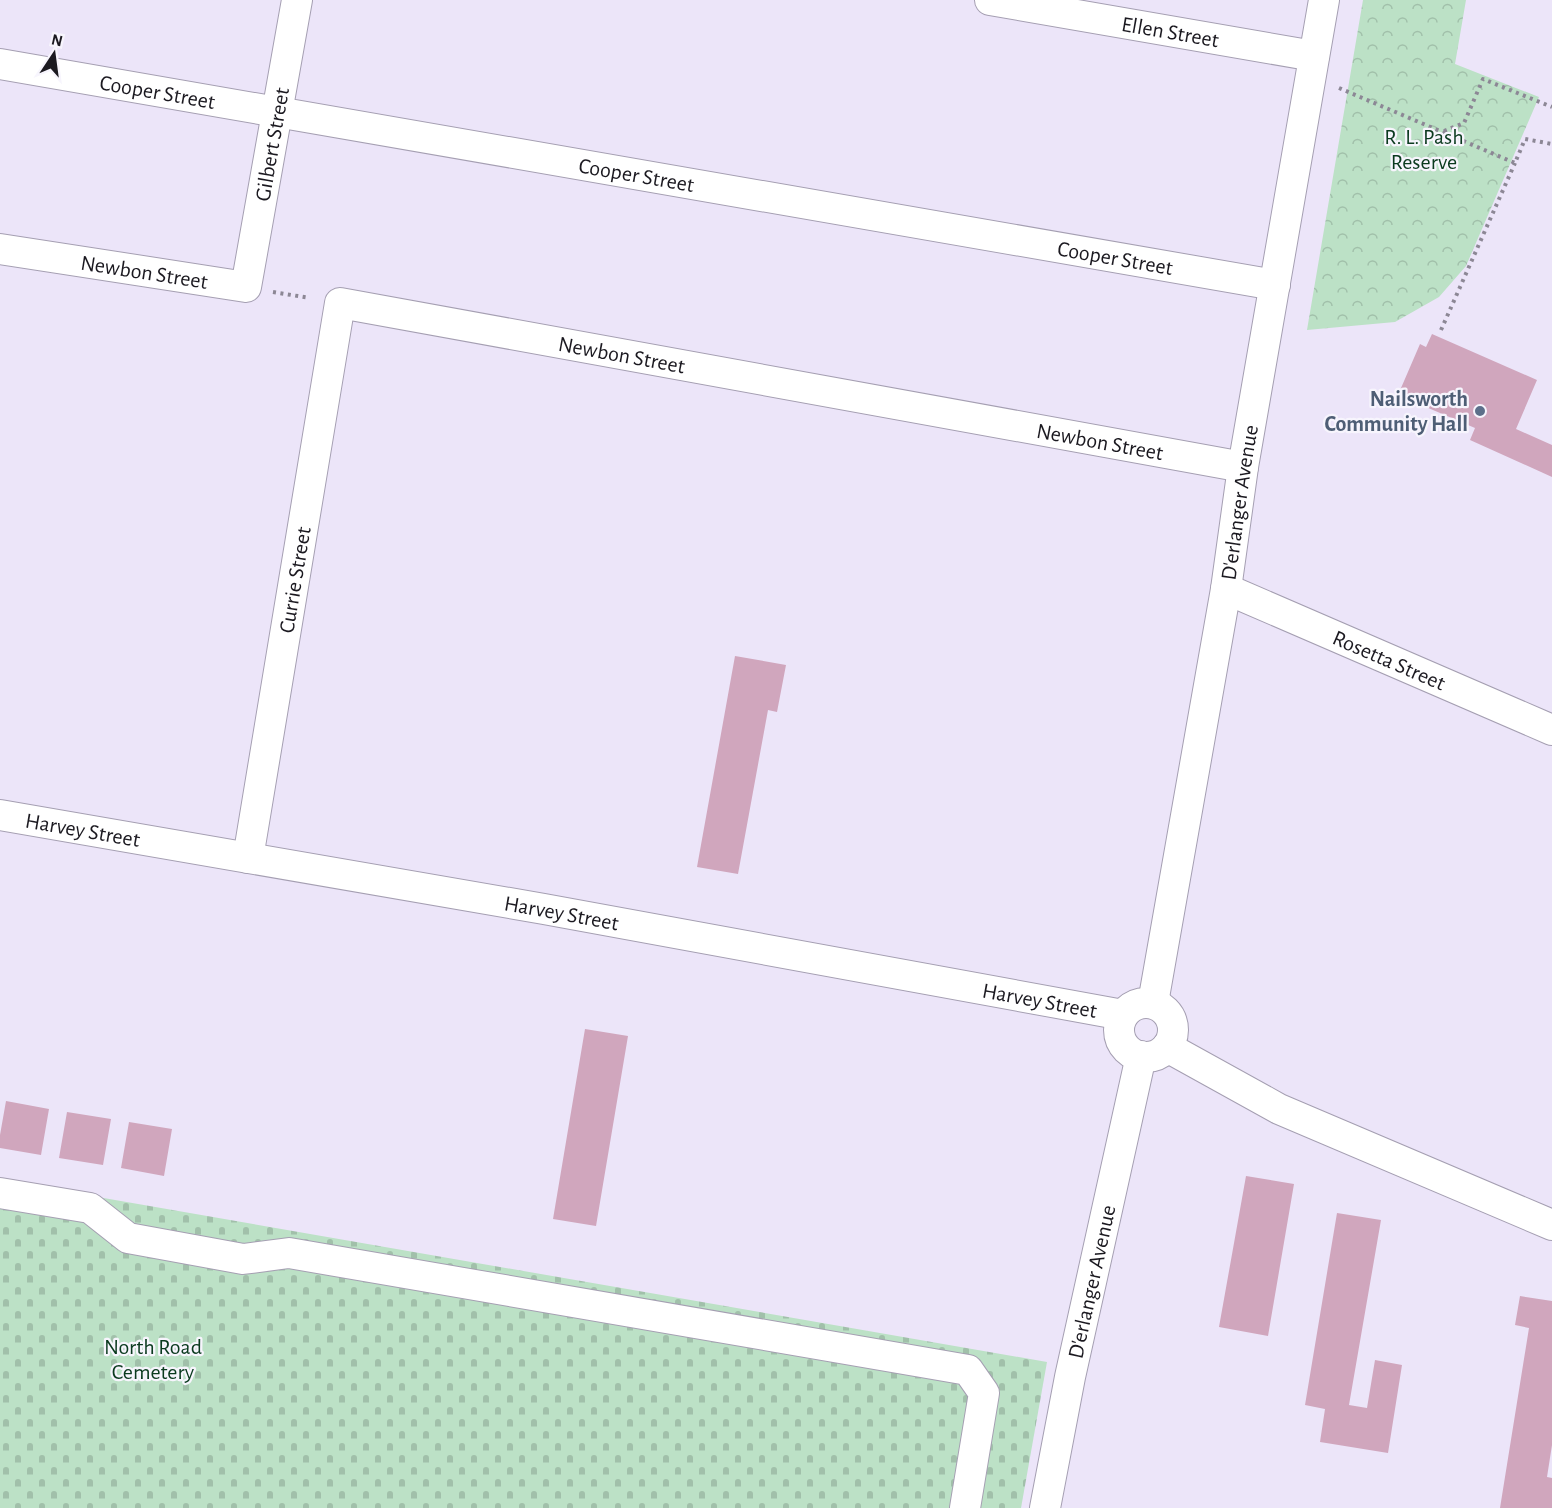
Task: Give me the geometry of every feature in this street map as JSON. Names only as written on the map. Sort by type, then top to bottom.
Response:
[{"type":"street","name":"Gilbert Street","points":[[246,287],[297,0]]},
{"type":"street","name":"Ellen Street","points":[[990,0],[1314,56]]},
{"type":"street","name":"D'erlanger Avenue","points":[[1153,1003],[1226,589],[1243,467],[1324,0]]},
{"type":"street","name":"Cooper Street","points":[[0,64],[1275,285]]},
{"type":"street","name":"Newbon Street","points":[[0,249],[246,287]]},
{"type":"street","name":"Newbon Street","points":[[340,303],[1243,467]]},
{"type":"street","name":"Currie Street","points":[[248,858],[340,303]]},
{"type":"street","name":"Rosetta Street","points":[[1226,589],[1552,730]]},
{"type":"street","name":"Harvey Street","points":[[0,815],[544,909],[1123,1016]]},
{"type":"street","points":[[1154,1051],[1172,1038],[1173,1024],[1169,1015],[1153,1003],[1136,1005],[1123,1016],[1119,1025],[1124,1045],[1131,1052],[1154,1051],[1279,1109],[1552,1225]]},
{"type":"street","name":"D'erlanger Avenue","points":[[1045,1508],[1070,1377],[1154,1051]]},
{"type":"street","points":[[0,1193],[90,1208],[128,1238],[243,1259],[289,1253],[968,1370],[984,1393],[965,1508]]},
{"type":"path","points":[[1443,131],[1464,123],[1483,80],[1552,107]]},
{"type":"path","points":[[1340,88],[1515,163]]},
{"type":"path","points":[[1442,330],[1525,140],[1552,144]]},
{"type":"path","points":[[246,287],[340,303]]},
{"type":"green space","name":"R. L. Pash Reserve","points":[[1363,0],[1466,0],[1455,64],[1539,97],[1466,266],[1439,297],[1395,322],[1307,330]]},
{"type":"green space","name":"North Road Cemetery","points":[[0,1180],[1047,1362],[1021,1508],[0,1508]]},
{"type":"building","name":"Nailsworth Community Hall","points":[[1432,334],[1537,380],[1516,429],[1552,445],[1552,477],[1470,440],[1475,428],[1398,395],[1420,344],[1426,347]]},
{"type":"building","points":[[735,656],[786,665],[777,712],[768,710],[738,874],[697,867]]},
{"type":"building","points":[[585,1029],[628,1036],[596,1226],[553,1219]]},
{"type":"building","points":[[6,1101],[49,1109],[41,1155],[0,1148]]},
{"type":"building","points":[[67,1112],[111,1119],[103,1165],[59,1158]]},
{"type":"building","points":[[129,1122],[172,1129],[164,1176],[121,1168]]},
{"type":"building","points":[[1246,1176],[1294,1184],[1268,1336],[1219,1327]]},
{"type":"building","points":[[1337,1213],[1381,1220],[1349,1405],[1367,1408],[1375,1360],[1402,1365],[1388,1453],[1320,1442],[1325,1409],[1305,1405]]},
{"type":"building","points":[[1520,1296],[1552,1301],[1552,1445],[1547,1477],[1552,1478],[1552,1508],[1500,1508],[1529,1328],[1515,1325]]},
{"type":"place","name":"Nailsworth Community Hall","points":[[1480,411]]}]
